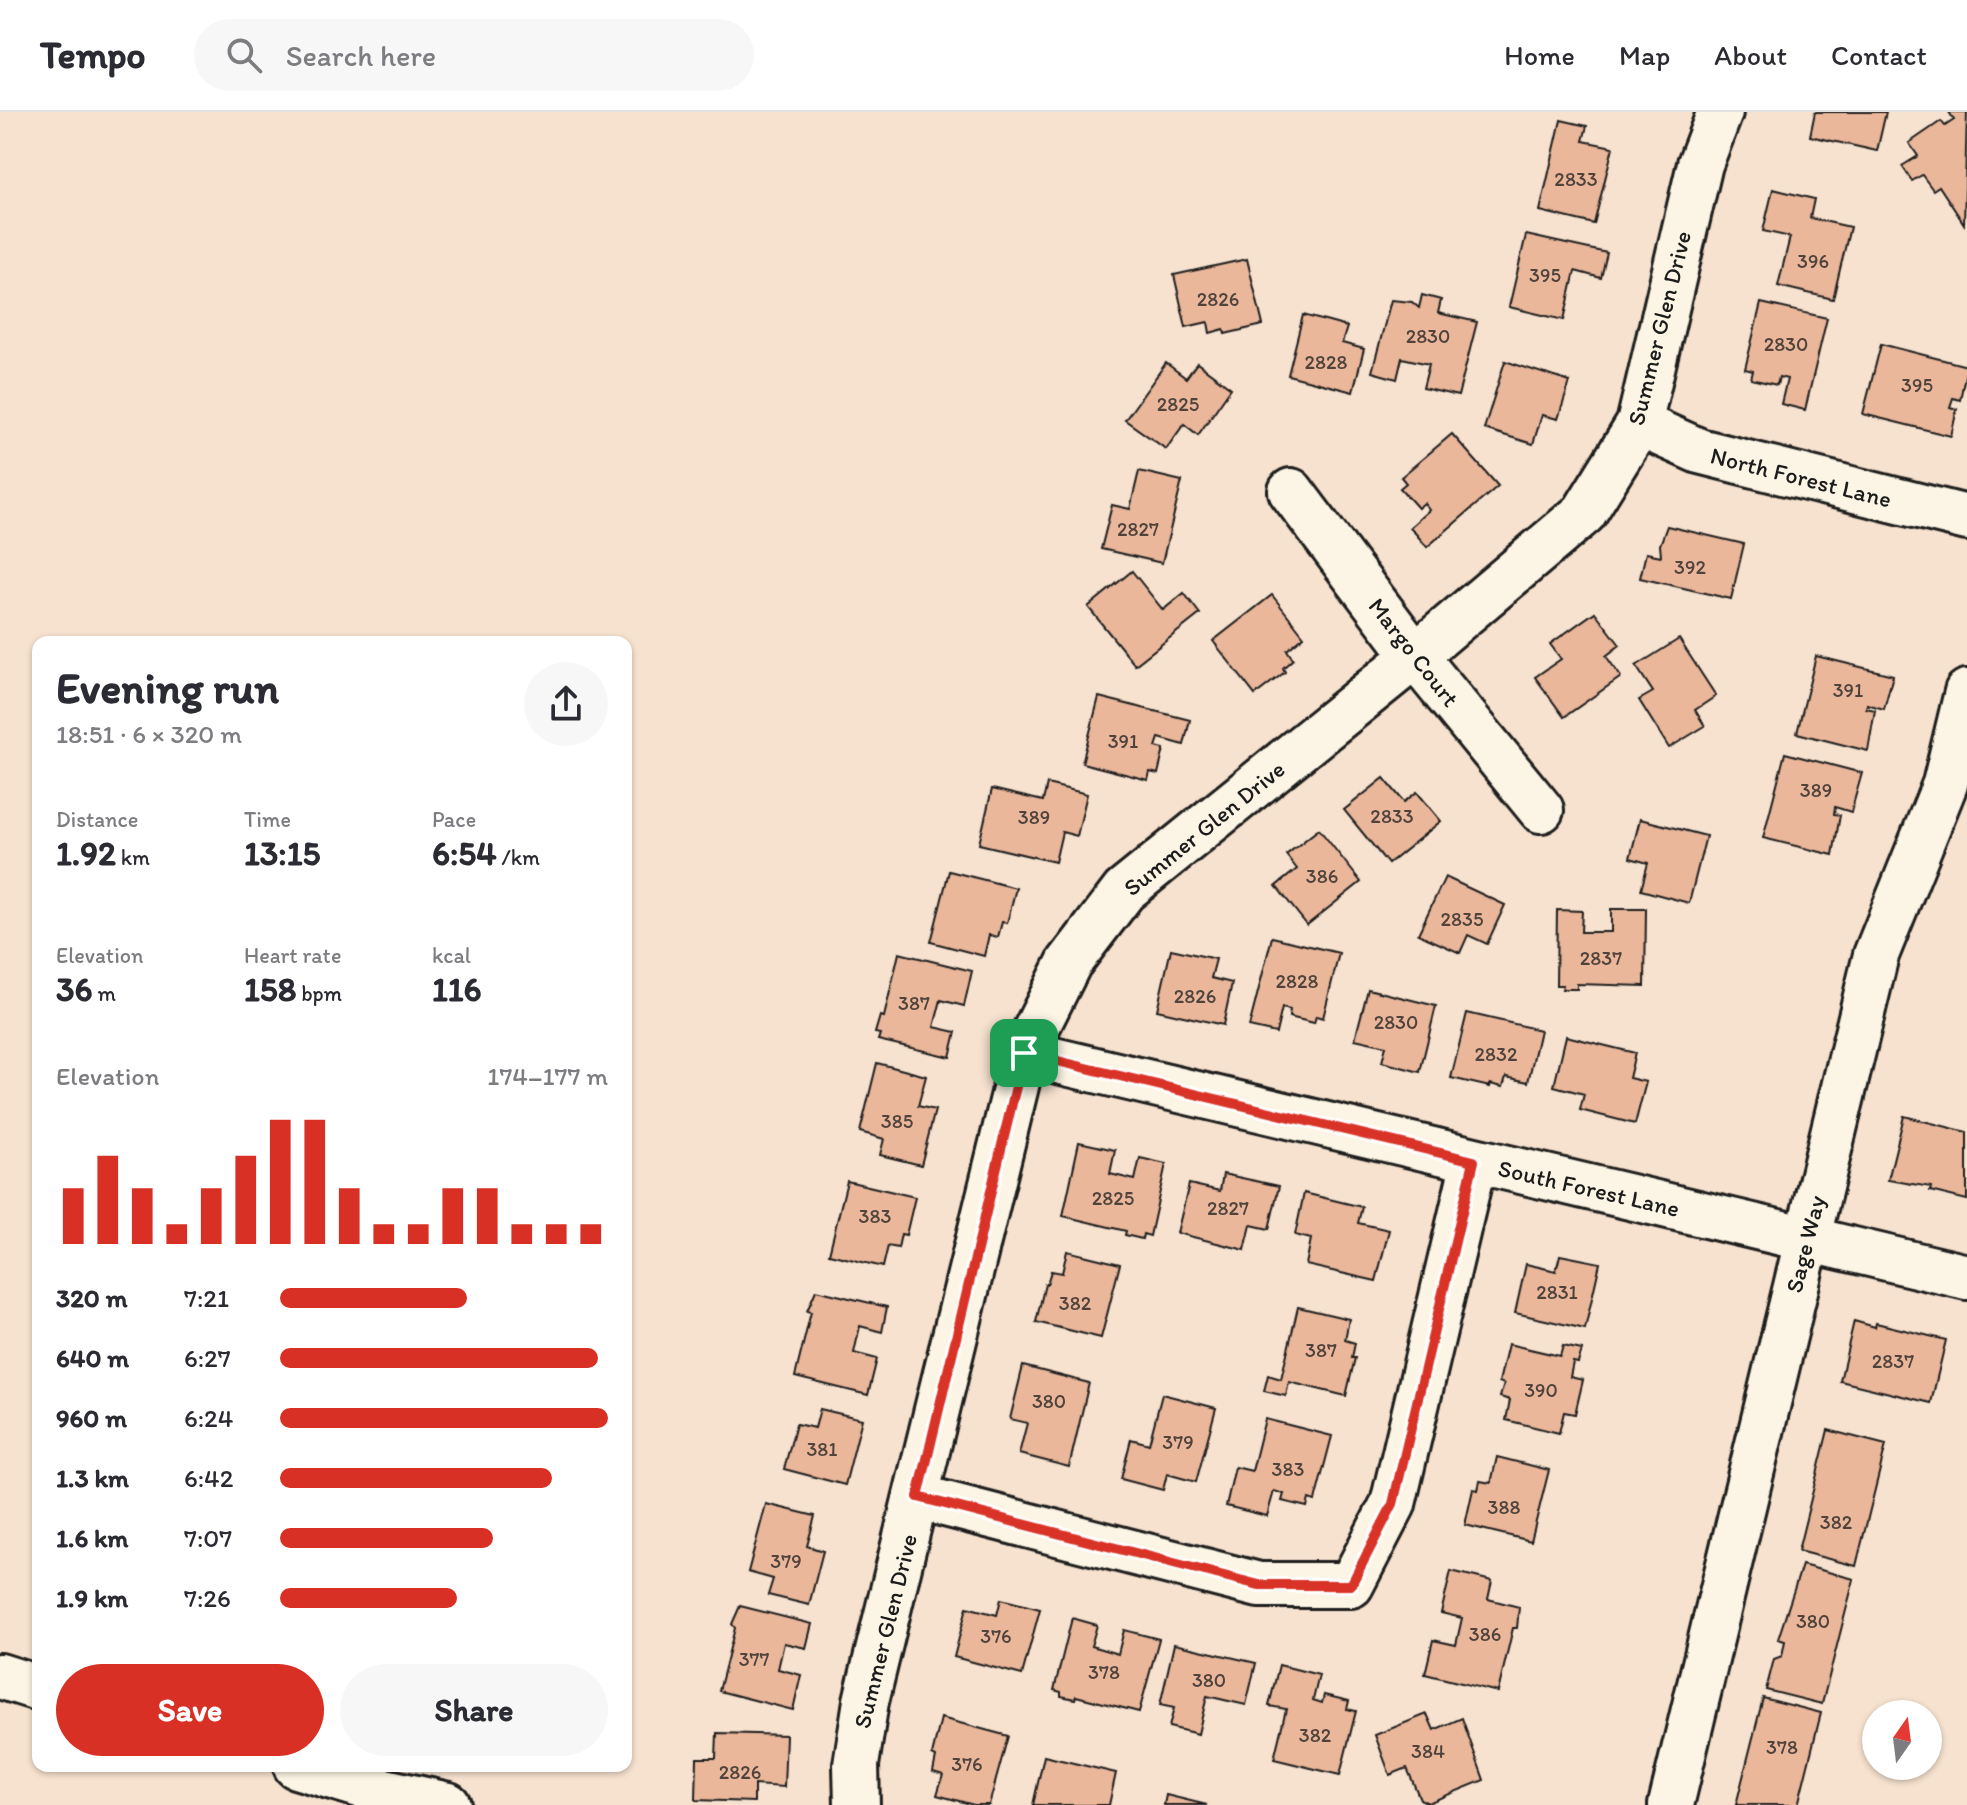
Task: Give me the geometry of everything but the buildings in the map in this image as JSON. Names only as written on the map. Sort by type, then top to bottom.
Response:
[{"type":"street","name":"Summer Glen Drive","points":[[857,1805],[860,1732],[1024,1053],[1069,963],[1124,891],[1415,656],[1584,513],[1639,424],[1700,164],[1720,112]]},
{"type":"street","name":"North Forest Lane","points":[[1639,424],[1699,451],[1967,518]]},
{"type":"street","name":"Margo Court","points":[[1291,491],[1415,656],[1541,810]]},
{"type":"street","name":"Sage Way","points":[[1671,1805],[1876,955],[1945,784],[1967,692]]},
{"type":"street","name":"South Forest Lane","points":[[1024,1053],[1967,1277]]},
{"type":"street","points":[[918,1497],[1259,1585],[1351,1585],[1393,1504],[1474,1161]]},
{"type":"street","points":[[0,1676],[32,1686]]},
{"type":"street","points":[[316,1772],[366,1787],[448,1805]]},
{"type":"route","points":[[1024,1053],[1474,1161],[1393,1504],[1351,1585],[1259,1585],[918,1497],[1024,1053]]}]
